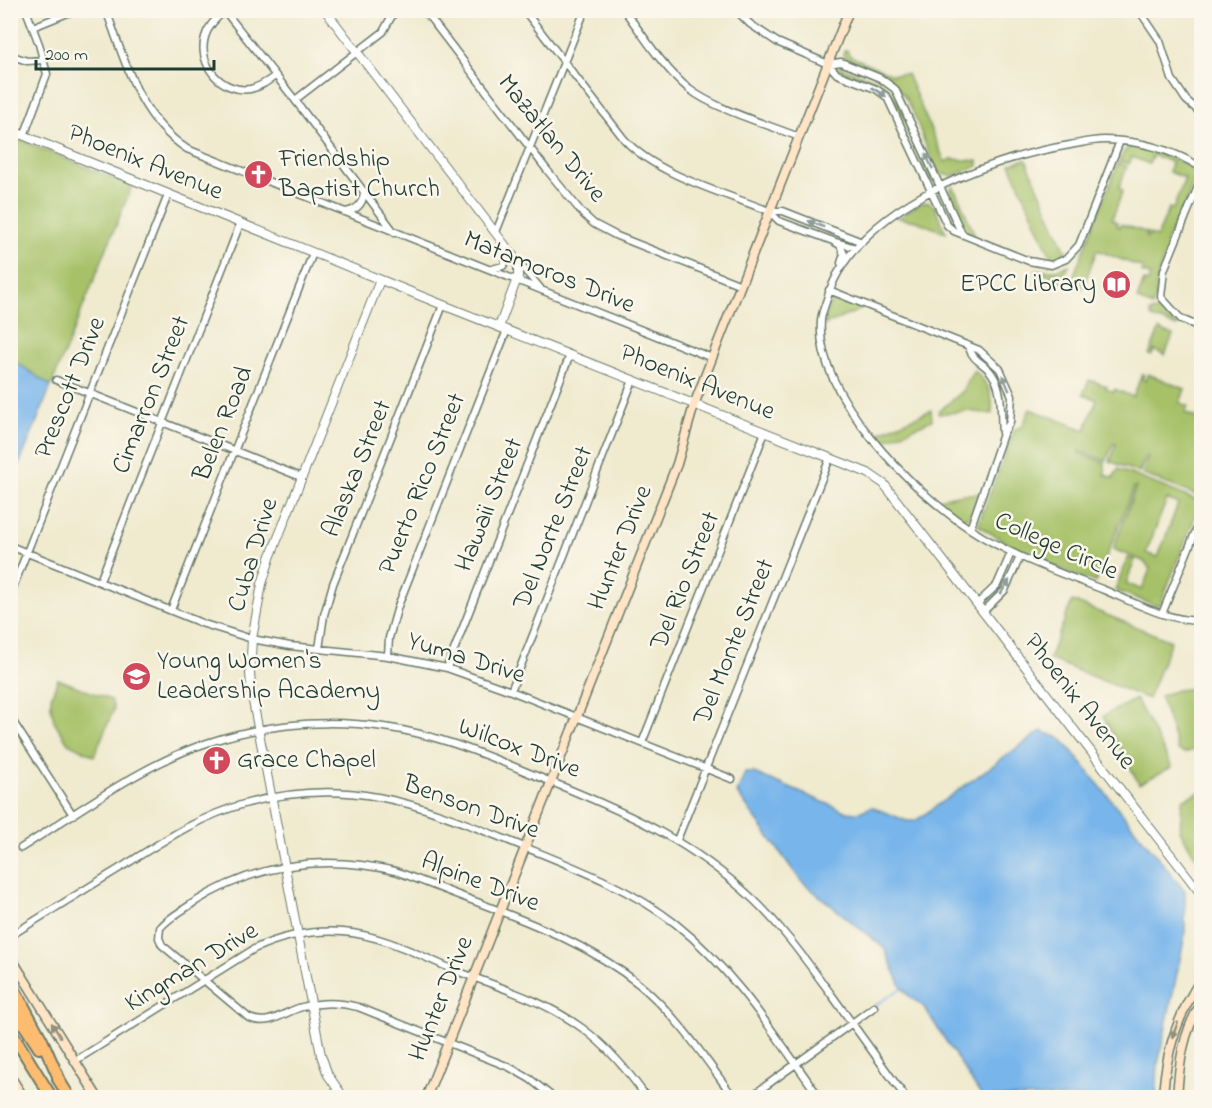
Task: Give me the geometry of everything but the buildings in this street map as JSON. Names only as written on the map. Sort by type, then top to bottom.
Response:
[{"type":"highway","points":[[10,981],[42,1040],[61,1083]]},
{"type":"highway","points":[[10,1003],[70,1098]]},
{"type":"highway","points":[[13,1035],[52,1098]]},
{"type":"main road","name":"Hunter Drive","points":[[426,1098],[677,464],[694,405],[849,10]]},
{"type":"main road","points":[[10,956],[98,1098]]},
{"type":"main road","points":[[1163,1098],[1165,1067],[1173,1034],[1183,1008],[1202,978]]},
{"type":"main road","points":[[1177,1098],[1182,1049],[1195,1013],[1202,1002]]},
{"type":"main road","points":[[10,1076],[24,1098]]},
{"type":"street","points":[[24,136],[47,76],[44,60],[26,10]]},
{"type":"street","points":[[33,27],[75,10]]},
{"type":"street","name":"Matamoros Drive","points":[[106,10],[141,100],[154,120],[168,135],[197,154],[712,358]]},
{"type":"street","points":[[325,10],[496,232],[518,267],[517,280]]},
{"type":"street","points":[[295,100],[383,32],[395,10]]},
{"type":"street","name":"Mazatlan Drive","points":[[424,10],[564,192],[594,224],[617,236],[741,285]]},
{"type":"street","points":[[524,10],[624,139],[641,156],[662,169],[769,212],[779,221],[856,248]]},
{"type":"street","points":[[496,232],[585,10]]},
{"type":"street","points":[[624,10],[672,72],[689,89],[710,102],[799,137]]},
{"type":"street","points":[[736,10],[750,24],[777,42],[828,64],[837,74],[876,88],[887,97],[947,225],[954,231],[1029,261],[1051,265],[1066,259],[1079,245],[1120,141]]},
{"type":"street","points":[[1139,10],[1160,41],[1172,79],[1193,108],[1202,114]]},
{"type":"street","points":[[275,76],[261,86],[247,89],[227,86],[214,76],[206,63],[204,44],[208,30],[224,11],[295,100],[395,233]]},
{"type":"street","points":[[10,55],[27,61],[44,60]]},
{"type":"street","points":[[828,64],[842,62],[880,78],[895,89],[962,234]]},
{"type":"street","name":"Phoenix Avenue","points":[[10,130],[444,306],[868,473],[884,484],[1202,895]]},
{"type":"street","name":"College Circle","points":[[1202,168],[1166,150],[1143,144],[1101,140],[1046,149],[1006,160],[940,186],[896,212],[856,248],[838,272],[829,290],[820,321],[822,348],[841,394],[889,460],[927,497],[970,529],[1011,553],[1162,614],[1188,621],[1202,621]]},
{"type":"street","points":[[1202,177],[1164,270],[1161,297],[1181,319],[1202,328]]},
{"type":"street","points":[[344,212],[358,207],[362,202],[364,192]]},
{"type":"street","name":"Prescott Drive","points":[[10,595],[168,195]]},
{"type":"street","points":[[372,201],[374,212],[372,223]]},
{"type":"street","points":[[769,212],[783,211],[862,242]]},
{"type":"street","name":"Cimarron Street","points":[[100,581],[240,224]]},
{"type":"street","points":[[833,241],[840,245],[844,254],[838,272]]},
{"type":"street","name":"Belen Road","points":[[171,610],[313,253]]},
{"type":"street","points":[[487,269],[503,266],[511,254]]},
{"type":"street","points":[[511,254],[543,291]]},
{"type":"street","name":"Cuba Drive","points":[[344,1098],[324,1066],[311,1005],[250,685],[252,639],[262,584],[301,477],[380,280]]},
{"type":"street","name":"Puerto Rico Street","points":[[388,656],[398,606],[503,329],[517,280]]},
{"type":"street","points":[[829,290],[979,350],[1000,369],[1012,396],[1010,422],[1002,434],[970,529]]},
{"type":"street","name":"Alaska Street","points":[[319,649],[324,615],[333,584],[444,306]]},
{"type":"street","points":[[968,346],[972,357],[992,374],[1001,399],[1002,434]]},
{"type":"street","name":"Hawaii Street","points":[[447,668],[570,355]]},
{"type":"street","points":[[56,380],[301,477]]},
{"type":"street","name":"Del Norte Street","points":[[511,691],[633,380]]},
{"type":"street","name":"Del Rio Street","points":[[642,743],[765,432]]},
{"type":"street","name":"Del Monte Street","points":[[677,840],[830,458]]},
{"type":"street","points":[[1162,614],[1202,516]]},
{"type":"street","name":"Yuma Drive","points":[[10,546],[171,610],[252,639],[275,644],[388,656],[447,668],[511,691],[732,780]]},
{"type":"street","points":[[977,604],[997,585],[1011,553]]},
{"type":"street","points":[[984,612],[1005,590],[1020,557]]},
{"type":"street","points":[[10,717],[73,815]]},
{"type":"street","name":"Wilcox Drive","points":[[21,848],[165,760],[210,742],[258,730],[321,723],[348,723],[401,729],[446,741],[622,811],[677,840],[725,875],[765,912],[807,962],[906,1098]]},
{"type":"street","name":"Benson Drive","points":[[10,936],[188,826],[243,804],[320,792],[339,792],[391,799],[438,812],[525,847],[603,879],[646,903],[677,925],[730,977],[820,1098]]},
{"type":"street","name":"Alpine Drive","points":[[205,981],[162,945],[159,938],[160,928],[178,913],[241,878],[285,866],[321,862],[372,865],[408,876],[500,911],[567,939],[610,963],[639,984],[681,1026],[734,1098]]},
{"type":"street","name":"Kingman Drive","points":[[75,1061],[261,946],[298,936],[327,932],[372,937],[544,1006],[582,1029],[615,1058],[647,1098]]},
{"type":"street","points":[[205,981],[253,1020],[269,1021],[292,1010],[311,1005],[337,1003],[358,1007],[519,1072],[554,1098]]},
{"type":"street","points":[[749,1098],[874,1007]]},
{"type":"green space","points":[[847,50],[850,56],[891,74],[907,74],[945,162],[951,159],[978,161],[978,166],[953,176],[940,174],[906,98],[893,83],[855,66],[843,55]]},
{"type":"green space","points":[[839,66],[878,81],[891,91],[919,143],[934,181],[930,181],[903,116],[888,94],[871,82],[838,70]]},
{"type":"green space","points":[[11,136],[132,186],[51,386],[11,361]]},
{"type":"green space","points":[[1130,147],[1147,150],[1175,160],[1191,169],[1196,175],[1180,219],[1175,222],[1166,243],[1167,251],[1158,274],[1156,297],[1152,307],[1137,299],[1144,281],[1148,282],[1150,275],[1141,272],[1143,268],[1097,250],[1082,289],[1070,285],[1118,163],[1127,167],[1119,188],[1123,190],[1112,219],[1118,223],[1117,226],[1120,227],[1121,224],[1148,233],[1146,237],[1148,238],[1150,234],[1157,237],[1169,208],[1173,209],[1185,178],[1169,172],[1171,162],[1153,155],[1149,164],[1132,157],[1129,164],[1119,161],[1125,150]]},
{"type":"green space","points":[[1026,159],[1066,251],[1065,257],[1052,259],[1010,164]]},
{"type":"green space","points":[[953,185],[975,235],[963,230],[955,213],[950,196]]},
{"type":"green space","points":[[929,202],[935,207],[946,233],[916,221],[898,218],[921,203]]},
{"type":"green space","points":[[1069,265],[1062,282],[1035,270],[1056,270]]},
{"type":"green space","points":[[838,298],[860,310],[825,325],[831,301]]},
{"type":"green space","points":[[1162,310],[1170,321],[1178,325],[1177,327],[1152,318],[1150,312]]},
{"type":"green space","points":[[1159,330],[1173,335],[1165,355],[1154,350],[1152,355],[1149,355]]},
{"type":"green space","points":[[974,370],[989,390],[992,414],[967,411],[939,414],[938,412],[962,392]]},
{"type":"green space","points":[[1142,374],[1144,375],[1142,379],[1145,381],[1148,374],[1185,389],[1180,403],[1188,406],[1185,413],[1201,420],[1201,497],[1142,474],[1148,457],[1146,456],[1139,473],[1110,461],[1116,444],[1113,444],[1106,461],[1080,451],[1079,453],[1105,463],[1105,475],[1113,478],[1118,469],[1201,502],[1160,605],[1154,605],[1115,590],[1128,558],[1135,560],[1126,583],[1142,590],[1150,569],[1143,561],[1113,549],[1136,487],[1134,487],[1096,583],[1028,556],[979,526],[1015,429],[1022,427],[1030,409],[1085,430],[1097,400],[1083,394],[1089,380],[1107,386],[1106,389],[1114,392],[1115,389],[1133,397]],"holes":[[[1167,499],[1178,504],[1158,557],[1146,553]]]},
{"type":"green space","points":[[931,410],[932,420],[882,442],[876,437],[878,433]]},
{"type":"green space","points":[[962,494],[979,496],[971,516],[967,518],[953,513],[938,499]]},
{"type":"green space","points":[[1072,601],[1171,641],[1148,699],[1049,659]]},
{"type":"green space","points":[[58,679],[111,700],[114,709],[94,756],[68,743],[54,721],[51,697]]},
{"type":"green space","points":[[1196,688],[1201,690],[1201,748],[1184,753],[1178,750],[1160,696],[1177,690]]},
{"type":"green space","points":[[1136,699],[1172,767],[1139,784],[1103,716]]},
{"type":"green space","points":[[1201,791],[1201,860],[1194,855],[1180,830],[1182,800]]},
{"type":"water","points":[[11,361],[51,386],[11,485]]},
{"type":"water","points":[[1041,731],[1062,739],[1185,891],[1185,935],[1158,1064],[1156,1097],[982,1097],[924,1007],[902,988],[884,948],[801,881],[737,793],[745,773],[754,773],[847,812],[856,813],[872,807],[907,821],[915,821]]},
{"type":"waterway","points":[[874,1006],[902,988]]},
{"type":"place","name":"Friendship Baptist Church","points":[[258,175]]},
{"type":"place","name":"EPCC Library","points":[[1117,285]]},
{"type":"place","name":"Young Women's Leadership Academy","points":[[136,677]]},
{"type":"place","name":"Grace Chapel","points":[[216,761]]}]
